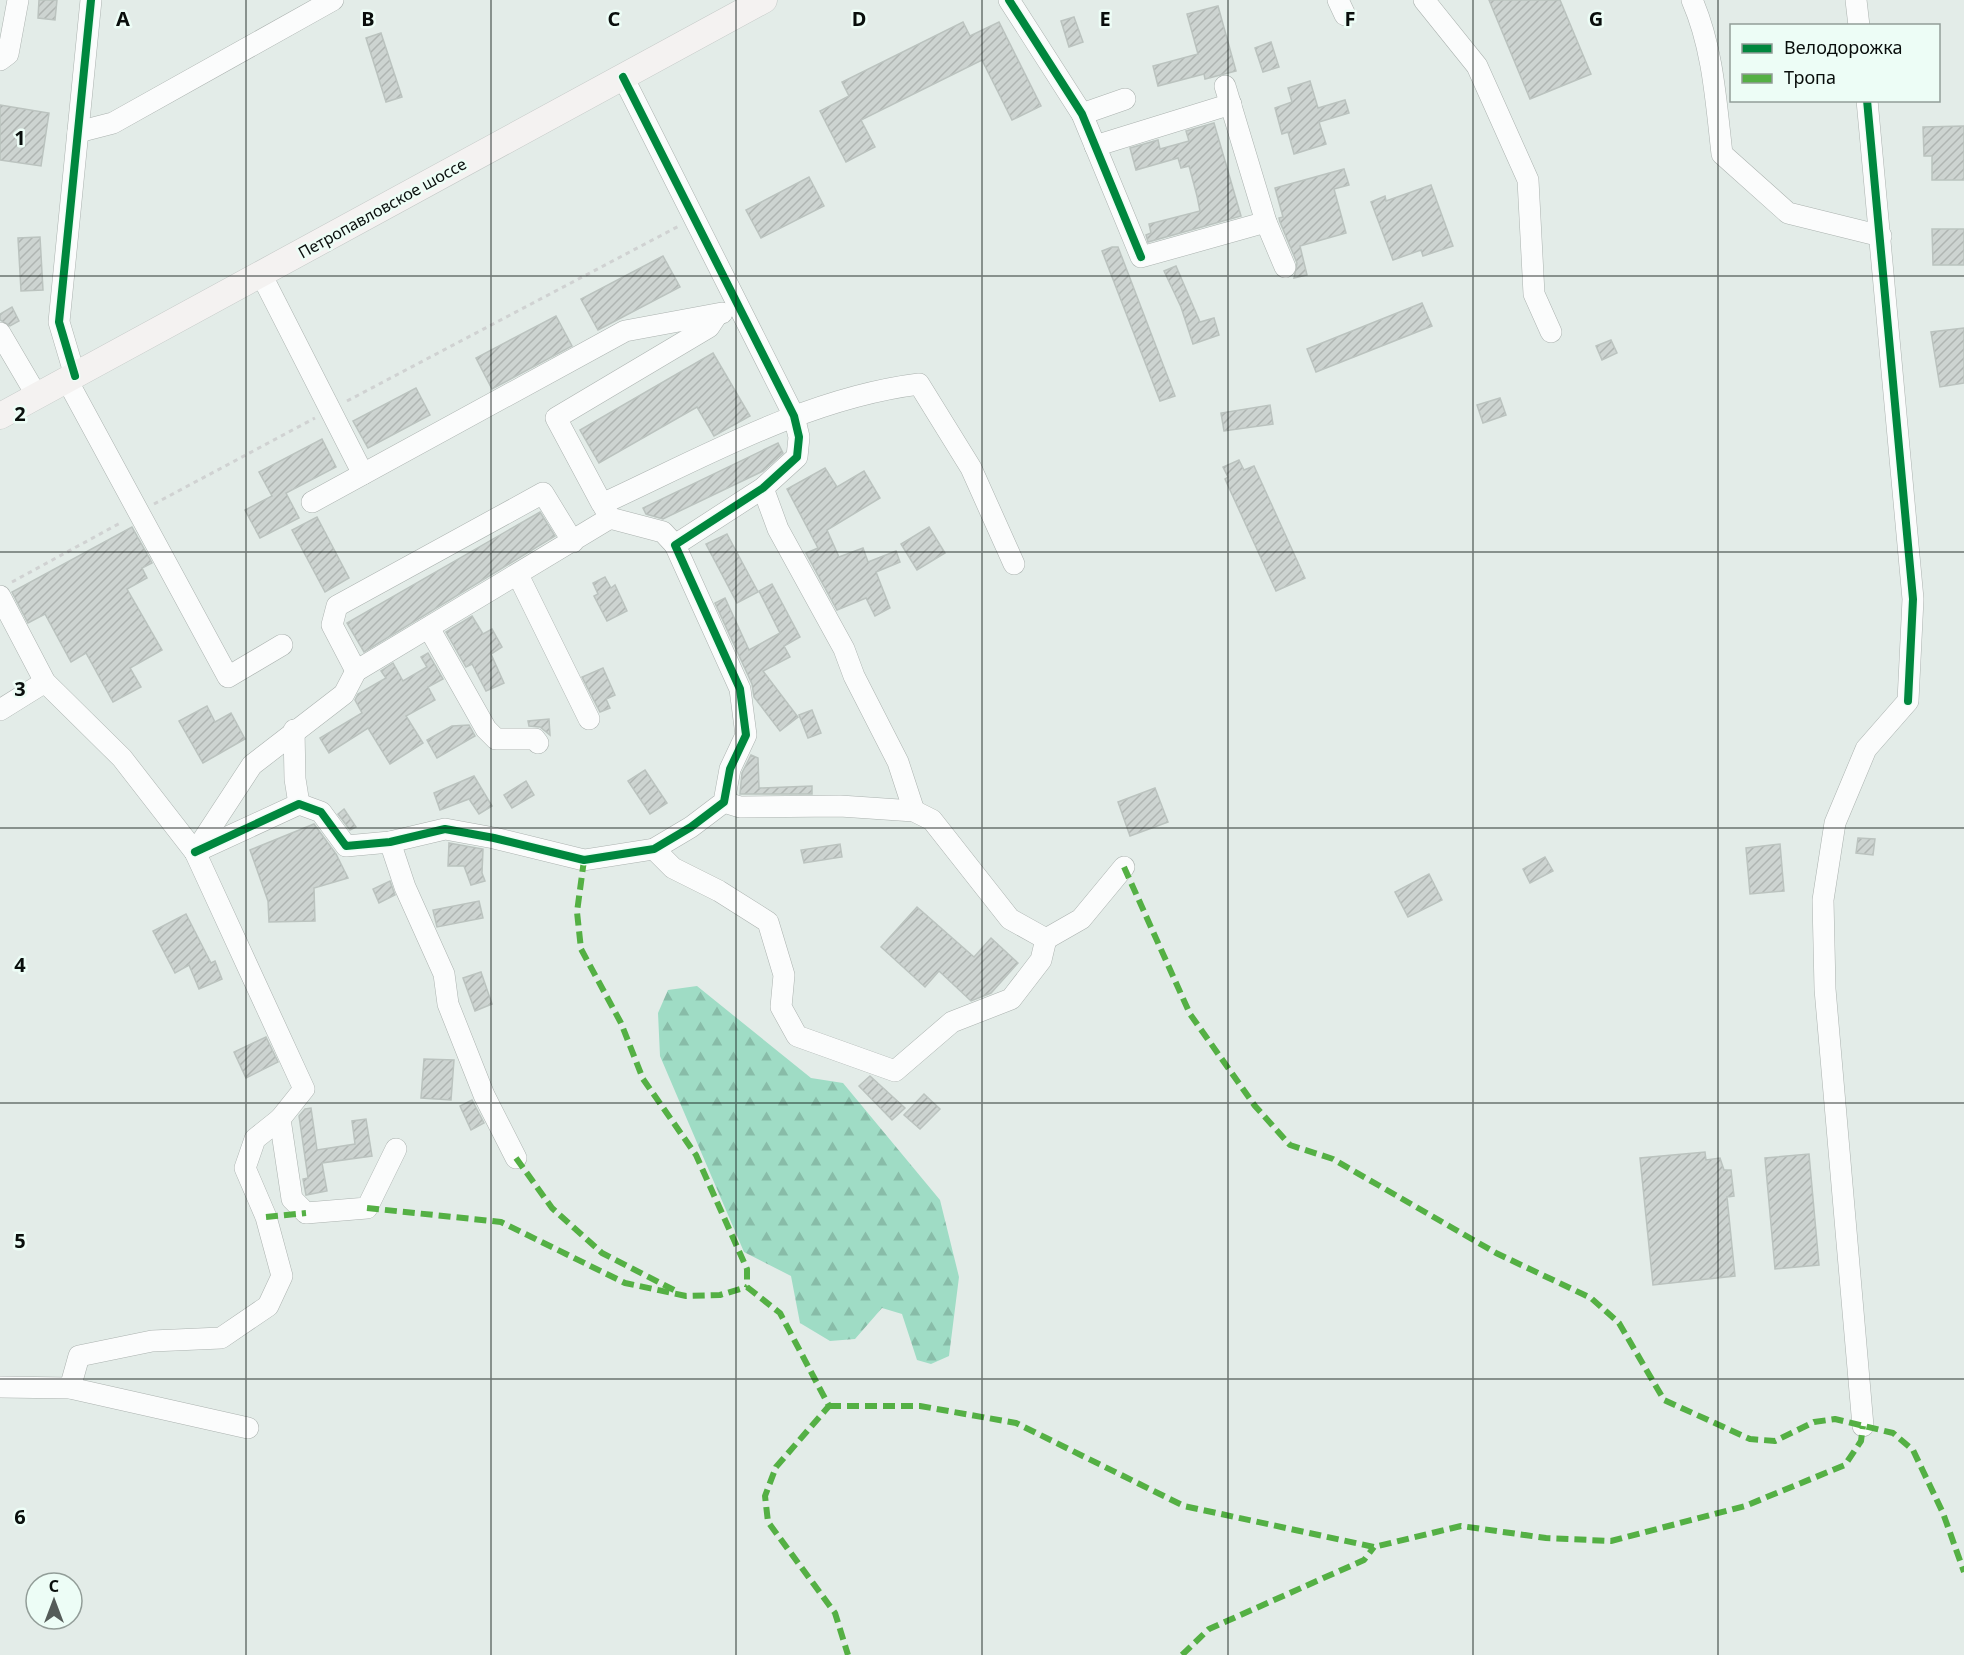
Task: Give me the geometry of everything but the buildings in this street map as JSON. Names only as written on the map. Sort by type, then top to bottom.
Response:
[{"type":"main road","name":"Петропавловское шоссе","points":[[0,417],[764,0]]},
{"type":"street","points":[[0,60],[8,54],[18,0]]},
{"type":"street","points":[[91,0],[58,322],[71,378],[228,677],[282,645]]},
{"type":"street","points":[[78,132],[113,123],[333,0]]},
{"type":"street","points":[[1009,0],[1082,114],[1141,257],[1266,222]]},
{"type":"street","points":[[1424,0],[1477,66],[1528,180],[1534,294],[1551,332]]},
{"type":"street","points":[[1692,0],[1699,16],[1713,72],[1722,154],[1788,213],[1881,236]]},
{"type":"street","points":[[1856,0],[1859,24]]},
{"type":"street","points":[[623,77],[794,416],[799,437],[796,457],[763,488],[675,545]]},
{"type":"street","points":[[1095,146],[1228,95],[1266,222],[1285,267]]},
{"type":"street","points":[[1082,114],[1125,99]]},
{"type":"street","points":[[1863,1426],[1825,989],[1823,900],[1835,823],[1866,749],[1908,701],[1913,599],[1867,102]]},
{"type":"street","points":[[261,274],[363,474]]},
{"type":"street","points":[[312,502],[625,331],[717,315],[739,306]]},
{"type":"street","points":[[195,852],[299,804],[321,812],[346,846],[390,842],[445,829],[494,838],[584,860],[654,849],[691,827],[724,802],[730,769],[746,735],[740,688],[675,545],[663,532],[606,511],[556,418],[709,327],[717,315]]},
{"type":"street","points":[[0,333],[37,396]]},
{"type":"street","points":[[195,852],[252,765],[294,730],[344,694],[356,671],[573,542],[606,511],[794,416],[876,390],[919,384],[971,468],[1014,564]]},
{"type":"street","points":[[763,488],[778,529],[844,649],[854,676],[898,762],[914,811]]},
{"type":"street","points":[[356,671],[332,625],[337,606],[543,493],[573,542]]},
{"type":"street","points":[[518,575],[589,719]]},
{"type":"street","points":[[0,596],[45,682],[122,758],[195,852],[304,1089],[280,1119],[255,1139],[245,1167],[266,1217],[282,1276],[268,1306],[221,1338],[152,1341],[79,1356],[70,1388]]},
{"type":"street","points":[[429,628],[486,729],[496,739],[534,740],[538,743]]},
{"type":"street","points":[[0,710],[45,682]]},
{"type":"street","points":[[294,730],[295,778],[299,804]]},
{"type":"street","points":[[724,802],[740,807],[840,806],[914,811],[932,820],[1010,919],[1046,939]]},
{"type":"street","points":[[390,842],[405,887],[444,974],[448,1004],[483,1095],[516,1158]]},
{"type":"street","points":[[654,849],[673,868],[719,891],[768,922],[784,975],[781,1007],[797,1036],[895,1071],[952,1022],[1011,999],[1041,960],[1046,939],[1082,920],[1124,867]]},
{"type":"street","points":[[280,1119],[292,1199],[306,1213],[368,1208],[396,1149]]},
{"type":"street","points":[[0,1387],[70,1388],[248,1428]]},
{"type":"green space","points":[[697,986],[811,1078],[843,1083],[940,1200],[959,1277],[949,1356],[931,1364],[917,1360],[902,1314],[882,1308],[855,1339],[830,1341],[800,1323],[791,1276],[744,1252],[660,1056],[658,1013],[668,990]]},
{"type":"marked path","points":[[584,860],[577,912],[581,949],[621,1023],[643,1079],[696,1155],[747,1269],[747,1287]]},
{"type":"marked path","points":[[1124,867],[1190,1014],[1255,1106],[1290,1145],[1333,1159],[1496,1253],[1591,1298],[1619,1323],[1664,1400],[1750,1439],[1775,1441],[1814,1422],[1835,1419],[1893,1433],[1913,1450],[1943,1513],[1964,1572]]},
{"type":"marked path","points":[[516,1158],[552,1208],[602,1253],[674,1290]]},
{"type":"marked path","points":[[367,1208],[501,1222],[625,1283],[686,1296],[720,1295],[747,1287]]},
{"type":"marked path","points":[[266,1217],[306,1213]]},
{"type":"marked path","points":[[747,1287],[780,1313],[829,1406],[776,1467],[765,1496],[768,1522],[835,1613],[848,1655]]},
{"type":"marked path","points":[[829,1406],[920,1406],[1016,1423],[1184,1506],[1374,1547],[1461,1526],[1546,1538],[1611,1541],[1745,1506],[1845,1465],[1861,1441],[1863,1426]]},
{"type":"marked path","points":[[1182,1655],[1209,1629],[1364,1560],[1374,1547]]},
{"type":"cycle path","points":[[75,376],[59,322],[91,0]]},
{"type":"cycle path","points":[[1009,0],[1082,114],[1141,257]]},
{"type":"cycle path","points":[[195,852],[299,804],[321,812],[346,846],[390,842],[445,829],[494,838],[584,860],[654,849],[691,827],[724,802],[730,769],[746,735],[740,689],[675,545],[763,488],[797,457],[799,437],[794,416],[623,77]]},
{"type":"cycle path","points":[[1867,102],[1913,599],[1908,701]]}]
